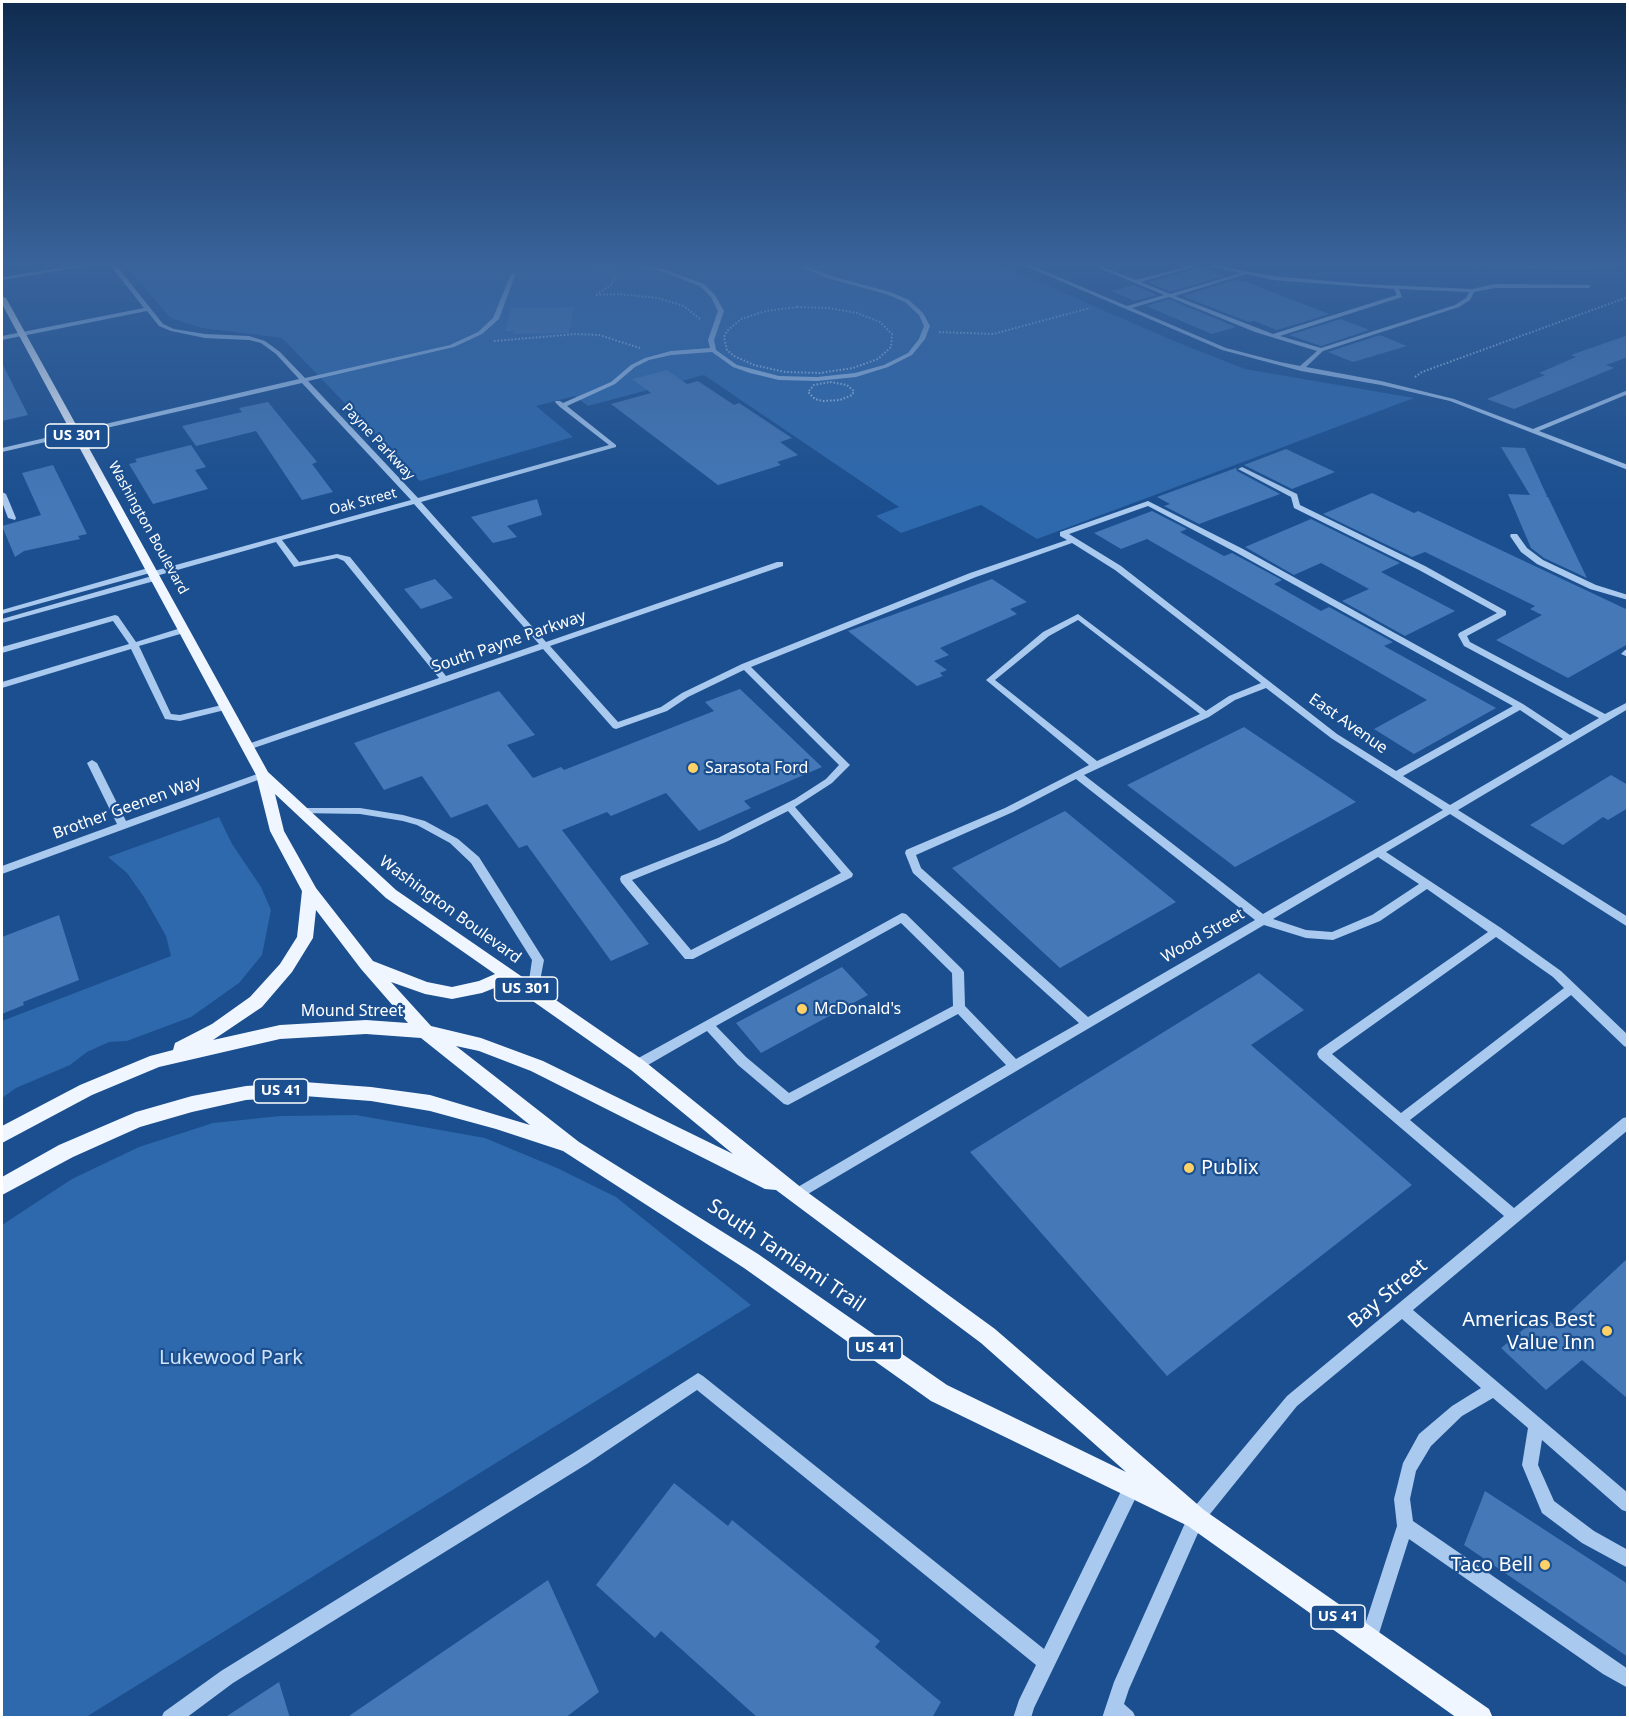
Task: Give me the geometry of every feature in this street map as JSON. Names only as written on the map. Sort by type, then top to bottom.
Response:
[{"type":"main road","name":"Washington Boulevard","points":[[27,345],[263,775],[278,831],[310,891],[367,965],[425,1032],[572,1148]]},
{"type":"main road","name":"Washington Boulevard","points":[[263,775],[303,810],[358,866],[391,894],[637,1065],[796,1195]]},
{"type":"main road","points":[[156,1061],[218,1029],[256,1002],[285,968],[304,938],[310,891]]},
{"type":"main road","points":[[367,965],[425,988],[452,993],[482,987],[507,976]]},
{"type":"main road","name":"Mound Street","points":[[2,1135],[86,1090],[156,1061],[280,1032],[366,1027],[425,1032],[481,1045],[537,1066],[796,1195]]},
{"type":"main road","name":"US 41","points":[[2,1187],[66,1151],[136,1120],[192,1104],[246,1094],[304,1089],[371,1094],[430,1103],[496,1121],[572,1148]]},
{"type":"main road","name":"South Tamiami Trail","points":[[572,1148],[751,1261],[939,1393],[1196,1518]]},
{"type":"main road","name":"South Tamiami Trail","points":[[796,1195],[988,1336],[1196,1518],[1480,1718]]},
{"type":"street","name":"Payne Parkway","points":[[267,345],[305,381],[416,501],[616,726],[664,709],[685,695],[745,666]]},
{"type":"street","points":[[2,450],[438,351],[454,345]]},
{"type":"street","points":[[712,345],[719,356],[735,366],[752,372],[779,378],[817,379],[856,375],[886,366],[910,354],[917,345]]},
{"type":"street","points":[[1215,345],[1301,369],[1400,387],[1469,406],[1628,468]]},
{"type":"street","points":[[1305,345],[1321,350]]},
{"type":"street","points":[[1301,369],[1321,350],[1336,345]]},
{"type":"street","points":[[658,356],[713,350]]},
{"type":"street","name":"Oak Street","points":[[153,574],[614,446],[560,404],[613,383],[633,366],[658,356]]},
{"type":"street","points":[[1534,431],[1628,392]]},
{"type":"street","points":[[1242,469],[1294,496],[1297,506],[1422,568],[1503,613],[1462,635],[1467,644],[1605,718]]},
{"type":"street","points":[[2,494],[12,518]]},
{"type":"street","name":"East Avenue","points":[[1520,706],[1240,551],[1148,503],[1063,534],[1118,568],[1334,736],[1628,923]]},
{"type":"street","points":[[1514,536],[1524,550],[1540,562],[1593,587],[1628,598]]},
{"type":"street","points":[[278,540],[297,565],[337,556],[347,559],[445,680]]},
{"type":"street","points":[[789,806],[848,874],[689,956],[626,879],[723,840],[789,806],[829,781],[845,765],[745,666],[973,575],[1073,540]]},
{"type":"street","name":"South Payne Parkway","points":[[248,747],[780,564]]},
{"type":"street","points":[[2,612],[153,574]]},
{"type":"street","points":[[2,621],[153,574]]},
{"type":"street","points":[[1096,765],[990,680],[1046,634],[1078,615],[1206,715]]},
{"type":"street","points":[[2,650],[115,618],[134,645],[168,717],[180,718],[226,707]]},
{"type":"street","points":[[2,685],[184,630]]},
{"type":"street","points":[[1087,1023],[917,870],[910,853],[1009,810],[1096,765],[1206,715],[1232,698],[1267,684]]},
{"type":"street","name":"Wood Street","points":[[796,1195],[1628,705]]},
{"type":"street","points":[[1397,776],[1520,706],[1569,739]]},
{"type":"street","points":[[93,763],[123,826]]},
{"type":"street","name":"Brother Geenen Way","points":[[2,870],[263,775]]},
{"type":"street","points":[[1077,775],[1263,920],[1306,934],[1333,936],[1376,918],[1427,884]]},
{"type":"street","points":[[303,810],[360,811],[403,818],[421,823],[454,841],[475,860],[538,960],[533,994]]},
{"type":"street","points":[[1378,852],[1557,974],[1628,1042]]},
{"type":"street","points":[[637,1065],[902,917],[957,972],[959,1008],[1015,1066]]},
{"type":"street","points":[[1497,932],[1323,1054],[1514,1216]]},
{"type":"street","points":[[1401,1120],[1572,987]]},
{"type":"street","points":[[708,1025],[742,1061],[788,1100],[959,1008]]},
{"type":"street","name":"Bay Street","points":[[1117,1714],[1120,1688],[1196,1518],[1292,1401],[1628,1122]]},
{"type":"street","points":[[1402,1310],[1628,1504]]},
{"type":"street","points":[[170,1718],[227,1677],[581,1458],[698,1381],[1047,1663]]},
{"type":"street","points":[[1369,1640],[1405,1526],[1402,1499],[1409,1469],[1425,1440],[1457,1411],[1493,1389]]},
{"type":"street","points":[[1536,1426],[1530,1465],[1548,1507],[1588,1537],[1628,1560]]},
{"type":"street","points":[[1022,1718],[1025,1706],[1132,1487]]},
{"type":"street","points":[[1405,1526],[1628,1679]]},
{"type":"path","points":[[633,345],[658,356]]},
{"type":"path","points":[[725,345],[734,356],[754,365],[785,372],[837,371],[853,368],[878,359],[891,345]]},
{"type":"path","points":[[1400,387],[1422,372],[1496,345]]},
{"type":"path","points":[[722,348],[730,357],[744,364],[775,372],[797,374],[853,370],[887,359]]},
{"type":"path","points":[[834,382],[846,380]]},
{"type":"green space","points":[[289,345],[1185,345],[1245,369],[1414,398],[1037,539],[981,505],[901,533],[876,516],[899,507],[704,375],[588,406],[575,396],[536,406],[573,437],[420,481]]},
{"type":"green space","points":[[219,817],[232,844],[261,887],[271,910],[262,955],[239,983],[191,1017],[127,1041],[109,1042],[87,1052],[70,1065],[16,1088],[2,1098],[2,1021],[171,956],[166,936],[144,897],[127,873],[108,857]]},
{"type":"green space","name":"Lukewood Park","points":[[356,1115],[485,1138],[557,1168],[616,1197],[751,1305],[86,1717],[2,1717],[2,1225],[72,1179],[139,1147],[213,1123],[280,1116]]},
{"type":"building","points":[[1349,345],[1407,346],[1353,362],[1328,352]]},
{"type":"building","points":[[1599,345],[1628,345],[1628,357],[1606,365],[1614,368],[1514,409],[1487,399],[1545,375],[1539,373],[1576,357],[1571,355]]},
{"type":"building","points":[[2,363],[28,415],[2,421]]},
{"type":"building","points":[[667,370],[687,384],[698,381],[734,405],[739,403],[792,438],[780,442],[798,455],[777,462],[781,465],[718,485],[611,404],[651,393],[632,379]]},
{"type":"building","points":[[268,402],[317,462],[312,464],[333,492],[302,500],[256,431],[196,446],[182,426],[242,412],[239,408]]},
{"type":"building","points":[[191,445],[206,467],[195,470],[208,489],[153,504],[129,464],[137,462],[135,459]]},
{"type":"building","points":[[1501,447],[1525,448],[1546,497],[1587,578],[1544,558],[1531,548],[1508,494],[1530,495]]},
{"type":"building","points":[[1286,449],[1335,472],[1292,489],[1244,465]]},
{"type":"building","points":[[53,465],[87,534],[78,536],[80,539],[24,551],[15,557],[2,526],[41,515],[22,473]]},
{"type":"building","points":[[1236,468],[1237,471],[1280,494],[1199,524],[1164,506],[1170,504],[1157,497]]},
{"type":"building","points":[[1372,493],[1414,513],[1418,511],[1628,610],[1628,644],[1568,678],[1496,640],[1542,615],[1530,609],[1535,606],[1425,552],[1412,557],[1323,514]]},
{"type":"building","points":[[537,499],[542,515],[507,526],[517,537],[493,543],[471,517]]},
{"type":"building","points":[[1152,511],[1187,529],[1180,532],[1224,556],[1232,553],[1282,580],[1274,584],[1321,611],[1329,607],[1393,642],[1384,646],[1496,708],[1414,754],[1374,729],[1427,700],[1147,539],[1121,549],[1094,533]]},
{"type":"building","points":[[1311,519],[1400,563],[1381,572],[1455,611],[1405,636],[1342,601],[1369,589],[1321,563],[1294,575],[1245,547]]},
{"type":"building","points":[[435,579],[453,598],[421,609],[404,589]]},
{"type":"building","points":[[992,579],[1027,602],[1010,609],[1017,614],[940,648],[949,655],[934,661],[947,670],[940,673],[943,676],[917,686],[848,631]]},
{"type":"building","name":"Sarasota Ford","points":[[740,689],[822,767],[744,801],[751,808],[699,831],[666,793],[611,816],[607,812],[562,830],[649,944],[611,961],[527,845],[519,848],[487,804],[451,818],[422,776],[384,790],[354,743],[499,691],[535,735],[507,745],[533,778],[561,767],[564,770],[714,711],[705,702]]},
{"type":"building","points":[[1244,727],[1356,802],[1235,867],[1127,785]]},
{"type":"building","points":[[1611,775],[1628,785],[1628,808],[1608,820],[1603,817],[1563,845],[1530,825]]},
{"type":"building","points":[[1065,811],[1176,902],[1060,968],[952,868]]},
{"type":"building","points":[[59,915],[79,980],[23,1002],[24,1005],[2,1014],[2,937]]},
{"type":"building","name":"McDonald's","points":[[842,967],[868,995],[761,1053],[736,1023]]},
{"type":"building","name":"Publix","points":[[1259,973],[1304,1010],[1251,1045],[1412,1185],[1167,1376],[970,1152]]},
{"type":"building","points":[[1628,1258],[1628,1399],[1582,1360],[1546,1390],[1501,1348],[1542,1314],[1555,1326]]},
{"type":"building","points":[[674,1483],[728,1526],[732,1520],[880,1641],[875,1647],[941,1702],[932,1718],[758,1718],[661,1631],[655,1638],[596,1585]]},
{"type":"building","name":"Taco Bell","points":[[1485,1491],[1628,1584],[1628,1657],[1464,1545]]},
{"type":"building","points":[[548,1580],[599,1692],[565,1718],[346,1718]]},
{"type":"building","points":[[279,1682],[290,1718],[224,1718]]},
{"type":"place","name":"Sarasota Ford","points":[[693,768]]},
{"type":"place","name":"McDonald's","points":[[802,1009]]},
{"type":"place","name":"Publix","points":[[1189,1168]]},
{"type":"place","name":"Americas Best Value Inn","points":[[1607,1331]]},
{"type":"place","name":"Taco Bell","points":[[1545,1565]]}]
